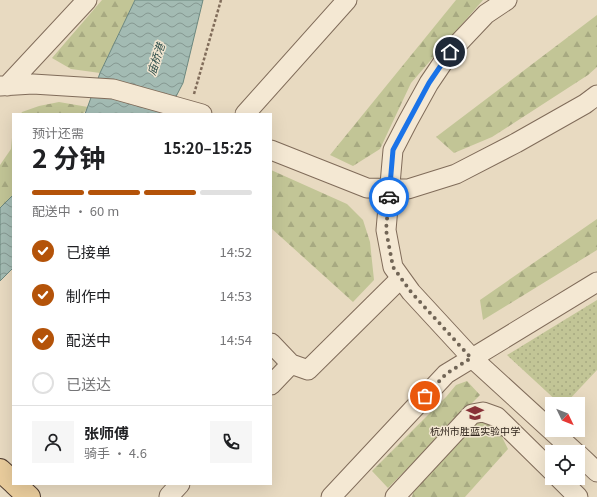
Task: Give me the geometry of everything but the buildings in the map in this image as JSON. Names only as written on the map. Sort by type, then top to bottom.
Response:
[{"type":"main road","points":[[0,470],[12,481]]},
{"type":"main road","points":[[16,485],[29,497]]},
{"type":"street","points":[[3,86],[86,0]]},
{"type":"street","points":[[246,113],[347,0]]},
{"type":"street","points":[[507,0],[486,14],[450,52],[429,83],[393,150],[386,230],[393,267],[411,292],[471,358],[567,445]]},
{"type":"street","points":[[3,86],[33,84],[113,89],[196,112]]},
{"type":"street","points":[[272,150],[367,188],[408,189],[456,174],[516,143],[585,104],[597,95]]},
{"type":"street","points":[[272,344],[291,364],[308,370],[401,278]]},
{"type":"street","points":[[331,497],[446,374],[597,282]]},
{"type":"street","points":[[272,384],[291,364]]},
{"type":"street","points":[[395,497],[472,414],[483,412],[497,417],[545,464]]},
{"type":"street","points":[[585,461],[597,472]]},
{"type":"street","points":[[566,485],[578,497]]},
{"type":"path","points":[[196,112],[194,94],[221,0]]},
{"type":"green space","points":[[102,0],[135,0],[100,73],[71,69],[52,58]]},
{"type":"green space","points":[[456,0],[483,0],[411,83],[380,149],[353,166],[330,155]]},
{"type":"green space","points":[[597,15],[597,67],[588,75],[492,137],[454,153],[436,137]]},
{"type":"green space","points":[[59,102],[88,107],[84,113],[22,113],[39,106]]},
{"type":"green space","points":[[12,138],[12,196],[0,208],[0,165],[11,149]]},
{"type":"green space","points":[[272,170],[347,204],[363,220],[370,242],[374,280],[353,302],[272,229]]},
{"type":"green space","points":[[597,219],[597,250],[483,320],[480,300]]},
{"type":"green space","points":[[597,300],[597,370],[572,397],[552,397],[507,355]]},
{"type":"green space","points":[[467,381],[480,395],[388,488],[372,471],[446,397],[456,385]]},
{"type":"green space","points":[[483,420],[499,431],[508,449],[465,497],[412,497],[415,486],[470,426]]},
{"type":"water","name":"庙桥港","points":[[135,0],[203,0],[183,83],[168,113],[85,113],[100,73]]},
{"type":"water","points":[[12,196],[12,269],[0,281],[0,208]]},
{"type":"way so far","points":[[389,197],[386,230],[393,267],[411,292],[471,358],[446,374],[425,396]]},
{"type":"place","name":"杭州市胜蓝实验中学","points":[[475,413]]},
{"type":"route","points":[[389,197],[393,150],[429,83],[450,52]]}]
